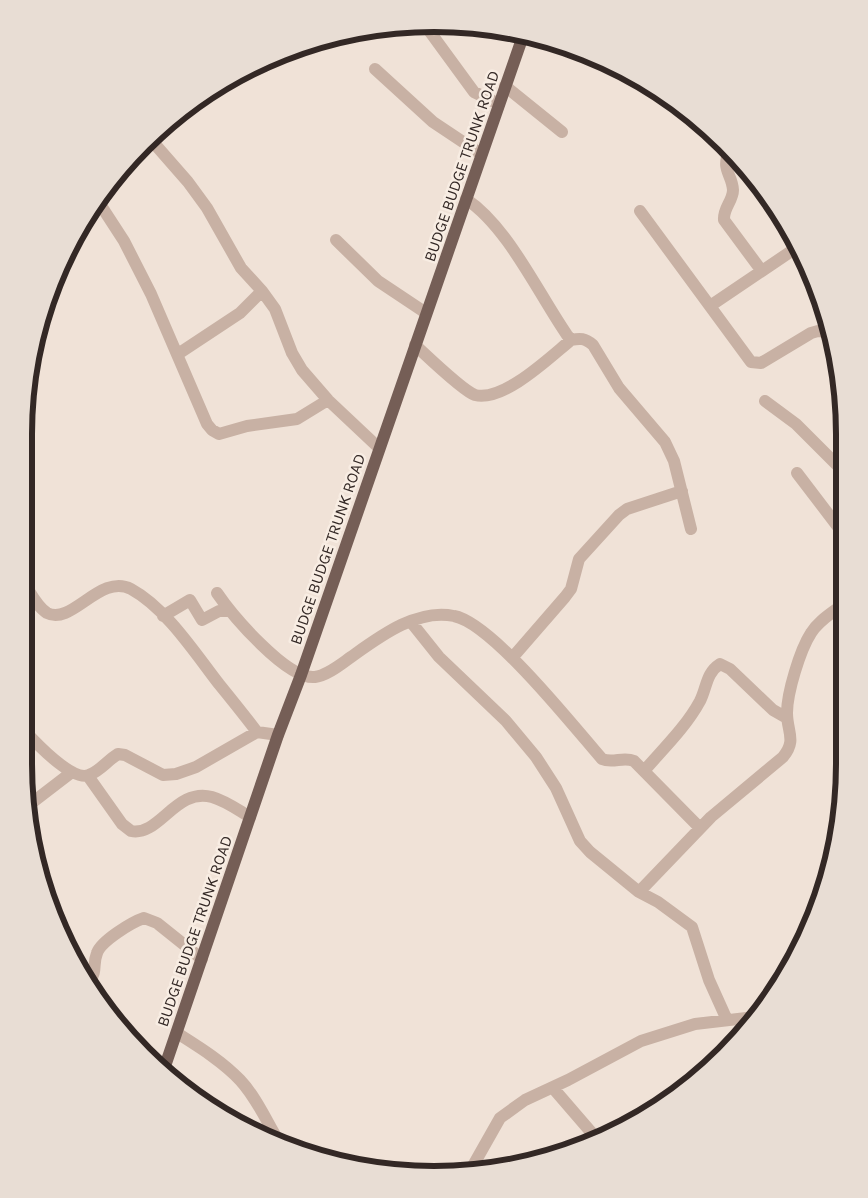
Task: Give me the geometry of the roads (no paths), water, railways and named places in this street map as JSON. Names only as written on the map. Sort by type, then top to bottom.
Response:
[{"type":"main road","name":"BUDGE BUDGE TRUNK ROAD","points":[[166,1063],[278,735],[302,675],[378,448],[521,42]]},
{"type":"street","points":[[430,32],[474,92],[499,104]]},
{"type":"street","points":[[375,69],[433,122],[481,154]]},
{"type":"street","points":[[506,86],[562,132]]},
{"type":"street","points":[[155,145],[188,182],[207,208],[230,253],[262,290],[275,310],[292,353],[302,370],[328,400],[378,448]]},
{"type":"street","points":[[726,158],[726,170],[733,187],[732,196],[724,213],[724,220],[761,270]]},
{"type":"street","points":[[466,200],[488,217],[502,235],[571,340]]},
{"type":"street","points":[[102,208],[132,257],[178,354],[207,424],[212,430],[219,434],[247,426],[297,419],[328,400]]},
{"type":"street","points":[[640,211],[751,362],[756,364],[762,363],[811,333],[818,330],[822,331]]},
{"type":"street","points":[[336,240],[378,281],[426,313]]},
{"type":"street","points":[[710,306],[791,251]]},
{"type":"street","points":[[178,354],[240,312],[262,290]]},
{"type":"street","points":[[415,346],[469,392],[485,395],[520,381],[571,340],[580,338],[587,340],[593,344],[619,388],[659,433],[674,461],[691,529]]},
{"type":"street","points":[[765,400],[796,424],[836,464]]},
{"type":"street","points":[[797,473],[836,524]]},
{"type":"street","points":[[512,658],[565,597],[570,589],[579,559],[619,515],[633,507],[682,490]]},
{"type":"street","points":[[32,595],[47,613],[54,615],[65,613],[114,586],[131,590],[163,616],[196,653],[257,732]]},
{"type":"street","points":[[217,593],[230,611],[272,655],[302,675],[315,677],[331,671],[375,640],[425,616],[453,615],[471,622],[512,658],[602,759],[608,762],[629,759],[644,771],[700,828]]},
{"type":"street","points":[[163,616],[190,600],[202,620],[219,611],[230,611]]},
{"type":"street","points":[[639,892],[725,804],[783,757],[790,748],[791,741],[787,718],[791,690],[806,642],[819,623],[836,610]]},
{"type":"street","points":[[411,622],[439,657],[506,721],[536,757],[556,788],[580,841],[590,852],[639,892],[658,902],[692,928],[709,980],[726,1020]]},
{"type":"street","points":[[644,771],[682,727],[700,700],[709,676],[720,664],[730,669],[773,710],[787,718]]},
{"type":"street","points":[[32,738],[51,757],[72,772],[81,776],[88,776],[118,754],[125,755],[163,775],[176,774],[196,767],[257,732],[278,735]]},
{"type":"street","points":[[34,801],[72,772]]},
{"type":"street","points":[[88,776],[122,824],[131,832],[144,831],[180,803],[200,796],[223,801],[250,817]]},
{"type":"street","points":[[93,975],[96,968],[95,959],[99,949],[128,925],[144,918],[157,923],[202,959]]},
{"type":"street","points":[[474,1163],[500,1118],[513,1106],[553,1088],[642,1041],[695,1024],[745,1018]]},
{"type":"street","points":[[177,1033],[221,1063],[241,1081],[273,1132]]},
{"type":"street","points":[[553,1088],[592,1133]]}]
